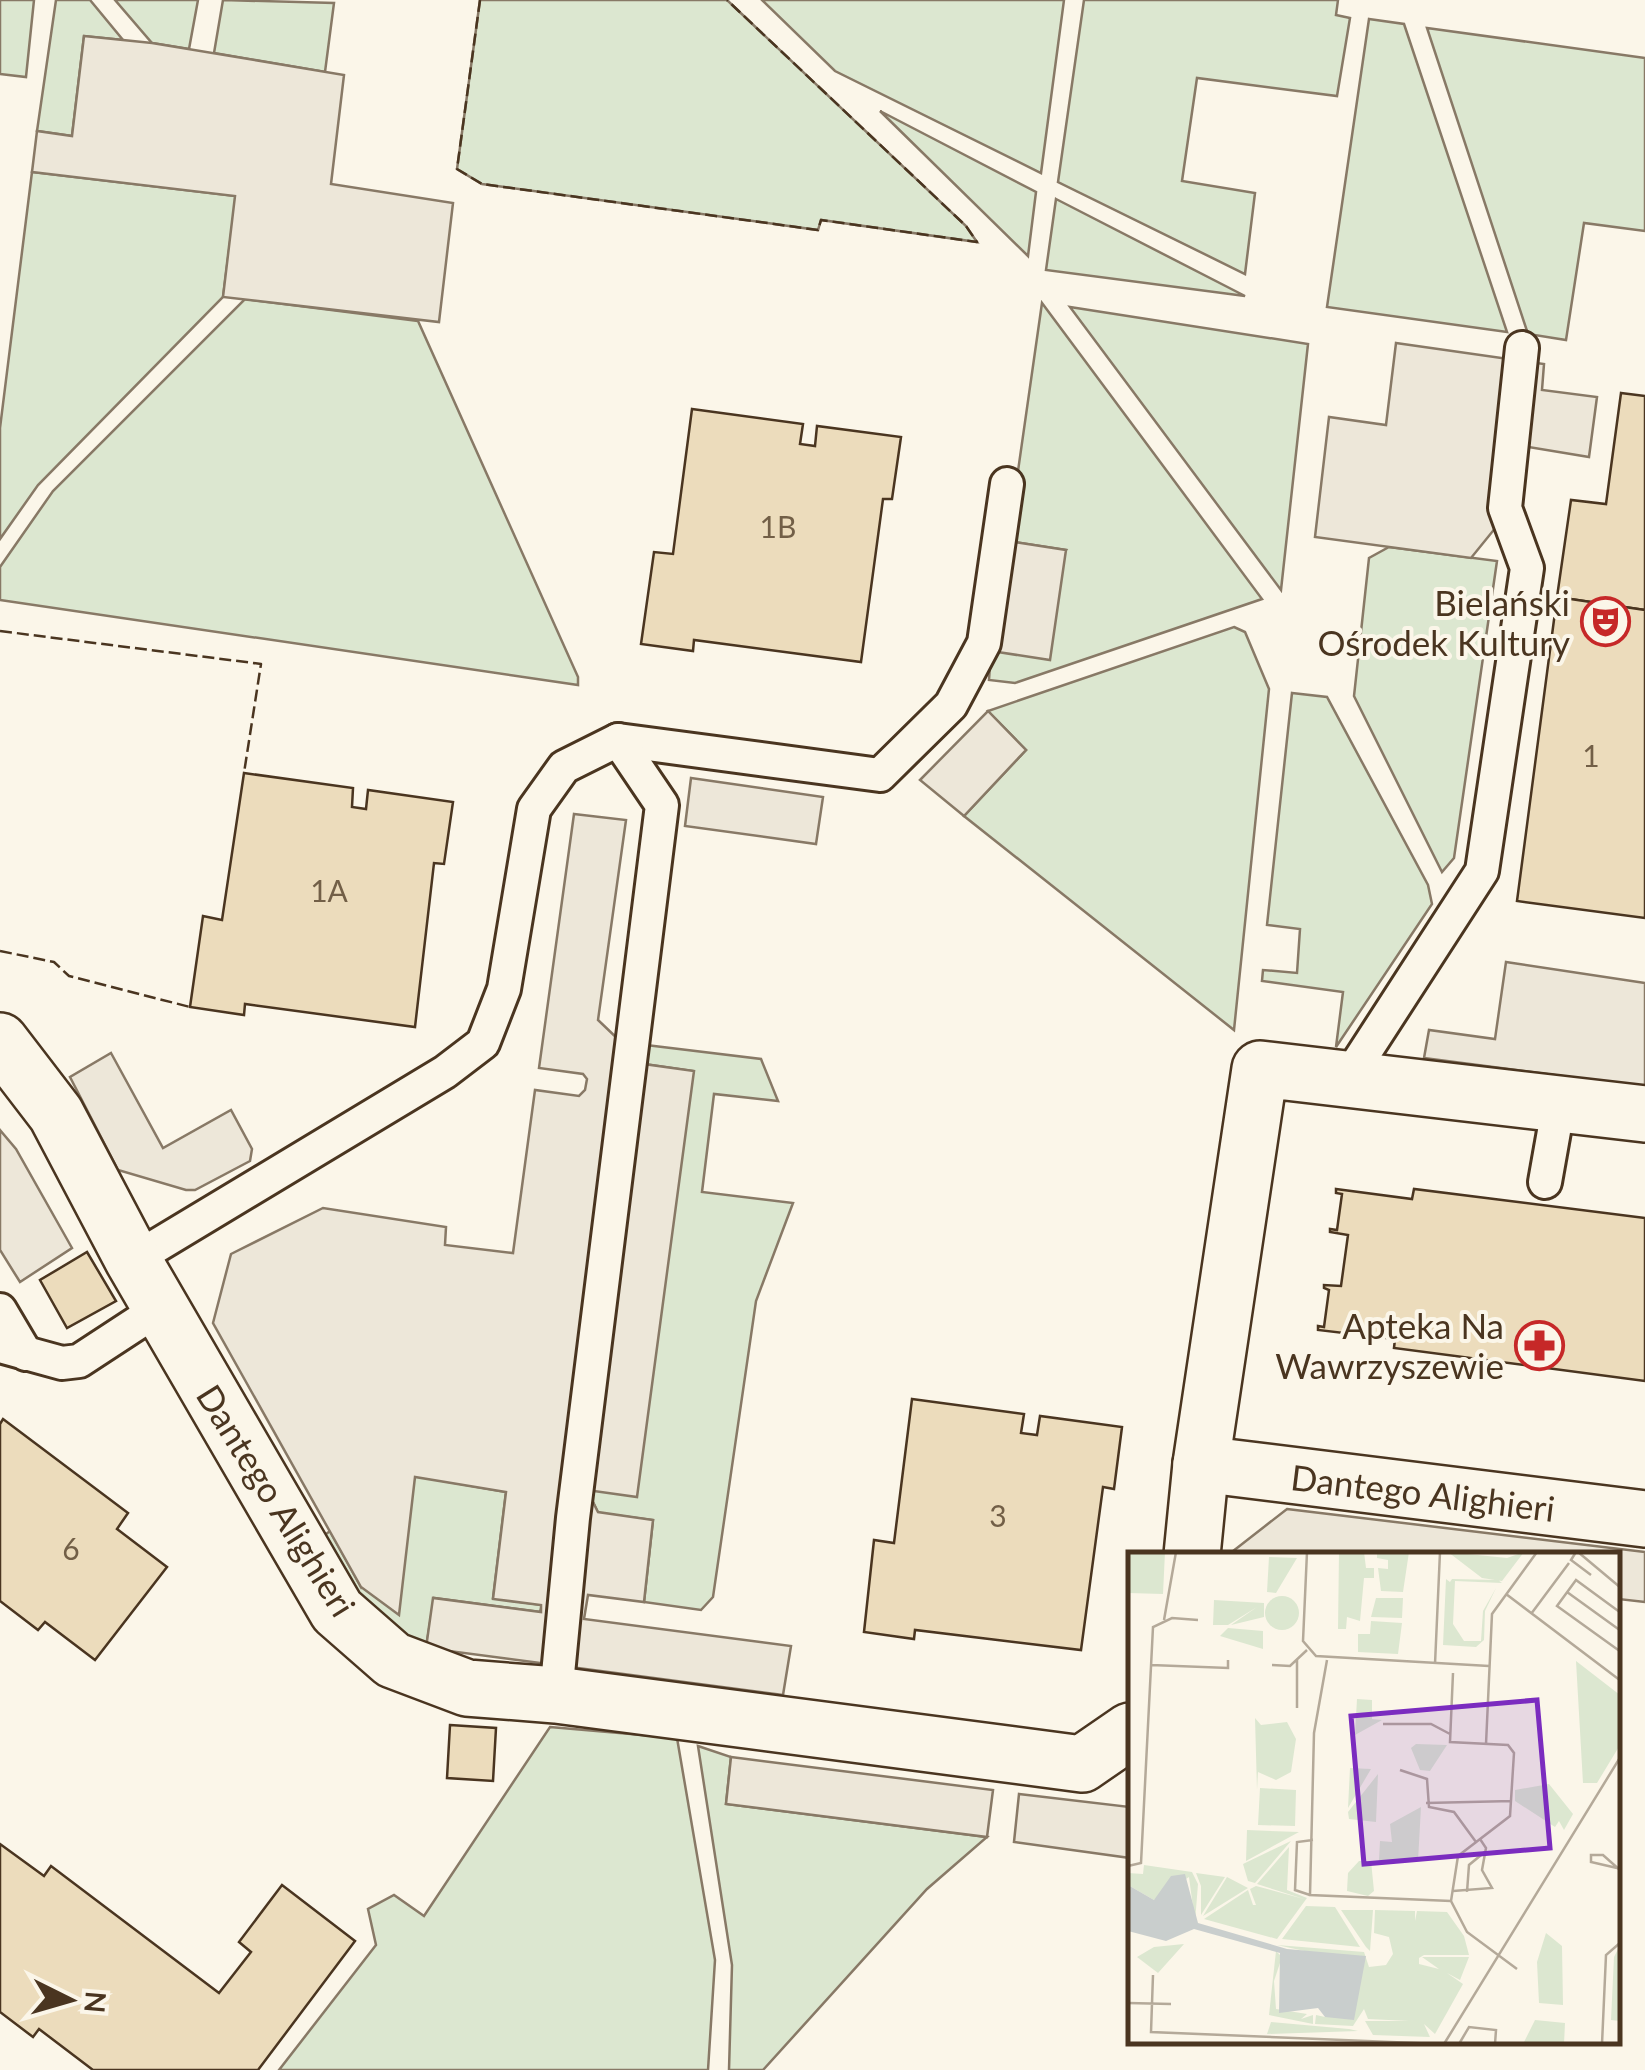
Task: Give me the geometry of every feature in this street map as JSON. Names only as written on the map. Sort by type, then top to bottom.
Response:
[{"type":"street","name":"Dantego Alighieri","points":[[0,1042],[56,1114],[160,1308],[337,1612],[392,1660],[467,1688],[556,1695],[1082,1764],[1128,1732]]},
{"type":"street","points":[[1192,1552],[1201,1464],[1260,1069],[1645,1114]]},
{"type":"street","name":"Dantego Alighieri","points":[[1201,1464],[1645,1520]]},
{"type":"lane","points":[[1348,1078],[1482,872],[1527,568],[1505,508],[1522,348]]},
{"type":"lane","points":[[133,1260],[445,1072],[483,1043],[504,989],[534,808],[564,767],[618,740],[880,775],[951,705],[984,644],[1007,484]]},
{"type":"lane","points":[[556,1695],[573,1518],[662,805],[618,740]]},
{"type":"lane","points":[[1545,1182],[1559,1103]]},
{"type":"lane","points":[[0,1310],[13,1350],[62,1362],[79,1361],[160,1308]]},
{"type":"green space","points":[[0,0],[34,0],[26,77],[0,74]]},
{"type":"green space","points":[[56,0],[90,0],[123,40],[84,36],[72,136],[37,131]]},
{"type":"green space","points":[[115,0],[198,0],[189,49],[152,43]]},
{"type":"green space","points":[[223,0],[334,3],[325,72],[214,53]]},
{"type":"green space","points":[[480,0],[727,0],[966,226],[977,242],[821,220],[818,230],[482,184],[457,169]]},
{"type":"green space","points":[[762,0],[1064,0],[1041,173],[835,71]]},
{"type":"green space","points":[[1084,0],[1338,0],[1336,15],[1350,18],[1337,96],[1197,78],[1182,181],[1255,193],[1245,274],[1058,182]]},
{"type":"green space","points":[[1369,19],[1404,24],[1507,332],[1327,307]]},
{"type":"green space","points":[[1427,28],[1645,58],[1645,231],[1584,223],[1566,340],[1528,334]]},
{"type":"green space","points":[[880,111],[1036,192],[1028,256]]},
{"type":"green space","points":[[32,172],[236,196],[223,297],[38,485],[0,539],[0,428]]},
{"type":"green space","points":[[1056,199],[1245,296],[1046,270]]},
{"type":"green space","points":[[245,299],[418,321],[578,677],[578,685],[0,600],[0,567],[53,491]]},
{"type":"green space","points":[[1042,303],[1262,599],[1015,683],[989,680],[991,651],[1066,550],[1008,541]]},
{"type":"green space","points":[[1070,307],[1308,344],[1281,590]]},
{"type":"green space","points":[[1389,547],[1497,561],[1454,858],[1442,872],[1354,696],[1369,558]]},
{"type":"green space","points":[[1234,627],[1245,632],[1269,689],[1234,1030],[964,816],[1026,750],[988,711]]},
{"type":"green space","points":[[1292,693],[1327,697],[1428,885],[1432,904],[1336,1047],[1343,992],[1262,981],[1263,970],[1297,973],[1300,929],[1267,925]]},
{"type":"green space","points":[[646,1045],[761,1059],[778,1101],[714,1094],[702,1192],[793,1203],[756,1301],[713,1597],[701,1610],[644,1602],[653,1520],[598,1513],[587,1489],[636,1496],[693,1071],[644,1064]]},
{"type":"green space","points":[[415,1476],[506,1492],[493,1598],[542,1605],[540,1612],[434,1598],[426,1648],[409,1639],[350,1590],[322,1537],[330,1531],[361,1587]]},
{"type":"green space","points":[[550,1727],[677,1738],[715,1960],[708,2070],[279,2070],[376,1945],[368,1909],[394,1895],[424,1916]]},
{"type":"green space","points":[[698,1746],[731,1757],[726,1804],[987,1837],[927,1889],[763,2070],[729,2070],[732,1965]]},
{"type":"shaded area","points":[[84,36],[152,43],[344,75],[331,184],[453,203],[439,322],[223,297],[235,196],[32,172],[37,131],[72,136]]},
{"type":"shaded area","points":[[1396,343],[1544,364],[1542,390],[1597,397],[1589,457],[1522,446],[1501,521],[1471,558],[1315,537],[1329,417],[1386,425]]},
{"type":"shaded area","points":[[1008,541],[1066,550],[1050,660],[991,651]]},
{"type":"shaded area","points":[[988,711],[1026,750],[964,816],[920,780]]},
{"type":"shaded area","points":[[691,778],[823,797],[816,844],[685,826]]},
{"type":"shaded area","points":[[574,814],[626,820],[598,1020],[644,1064],[694,1071],[637,1497],[587,1490],[598,1512],[653,1520],[644,1602],[588,1595],[584,1619],[791,1646],[783,1695],[426,1648],[433,1598],[541,1612],[541,1605],[493,1599],[506,1492],[415,1477],[399,1615],[361,1587],[213,1323],[231,1254],[323,1208],[446,1227],[445,1245],[513,1253],[535,1090],[579,1096],[587,1079],[583,1074],[539,1068]]},
{"type":"shaded area","points":[[1506,962],[1645,983],[1645,1087],[1424,1058],[1429,1030],[1495,1039]]},
{"type":"shaded area","points":[[111,1053],[163,1148],[231,1110],[252,1149],[250,1161],[195,1190],[118,1170],[70,1077]]},
{"type":"shaded area","points":[[0,1130],[16,1149],[72,1248],[20,1282],[0,1250]]},
{"type":"shaded area","points":[[1287,1509],[1645,1552],[1645,1602],[1620,1599],[1620,1552],[1232,1552]]},
{"type":"shaded area","points":[[731,1757],[993,1790],[987,1837],[726,1804]]},
{"type":"shaded area","points":[[1019,1794],[1128,1807],[1128,1858],[1014,1842]]},
{"type":"building","points":[[1621,393],[1645,396],[1645,610],[1557,597],[1571,500],[1606,504]]},
{"type":"building","points":[[692,409],[803,424],[800,444],[815,446],[817,426],[901,437],[892,499],[883,499],[861,662],[694,640],[693,651],[641,644],[654,552],[673,554]]},
{"type":"building","points":[[1557,597],[1645,610],[1645,918],[1517,901]]},
{"type":"building","points":[[244,773],[353,788],[352,807],[366,809],[368,790],[453,802],[444,864],[434,863],[415,1027],[245,1004],[244,1015],[190,1007],[203,916],[222,920]]},
{"type":"building","points":[[1336,1189],[1412,1199],[1414,1189],[1645,1218],[1645,1381],[1394,1348],[1395,1339],[1318,1330],[1318,1326],[1324,1327],[1329,1290],[1324,1285],[1341,1286],[1348,1235],[1330,1232],[1337,1230],[1342,1194],[1336,1193]]},
{"type":"building","points":[[87,1252],[116,1301],[67,1328],[40,1280]]},
{"type":"building","points":[[912,1399],[1024,1414],[1021,1433],[1037,1435],[1040,1416],[1122,1427],[1114,1489],[1103,1487],[1081,1650],[915,1630],[914,1639],[864,1632],[874,1540],[894,1543]]},
{"type":"building","points":[[3,1419],[128,1513],[117,1529],[167,1567],[95,1660],[45,1622],[38,1630],[0,1601]]},
{"type":"building","points":[[450,1725],[496,1728],[493,1781],[447,1778]]},
{"type":"building","points":[[0,1844],[44,1876],[51,1866],[219,1993],[251,1952],[239,1942],[282,1885],[355,1941],[258,2070],[93,2070],[39,2029],[33,2037],[0,2012]]},
{"type":"fence","points":[[480,0],[457,169],[482,184],[818,230],[821,220],[977,242],[966,226],[727,0]]},
{"type":"fence","points":[[0,631],[261,664],[244,773]]},
{"type":"fence","points":[[0,951],[54,962],[69,976],[190,1007]]},
{"type":"place","name":"Bielański Ośrodek Kultury","points":[[1605,622]]},
{"type":"place","name":"Apteka Na Wawrzyszewie","points":[[1539,1345]]}]
